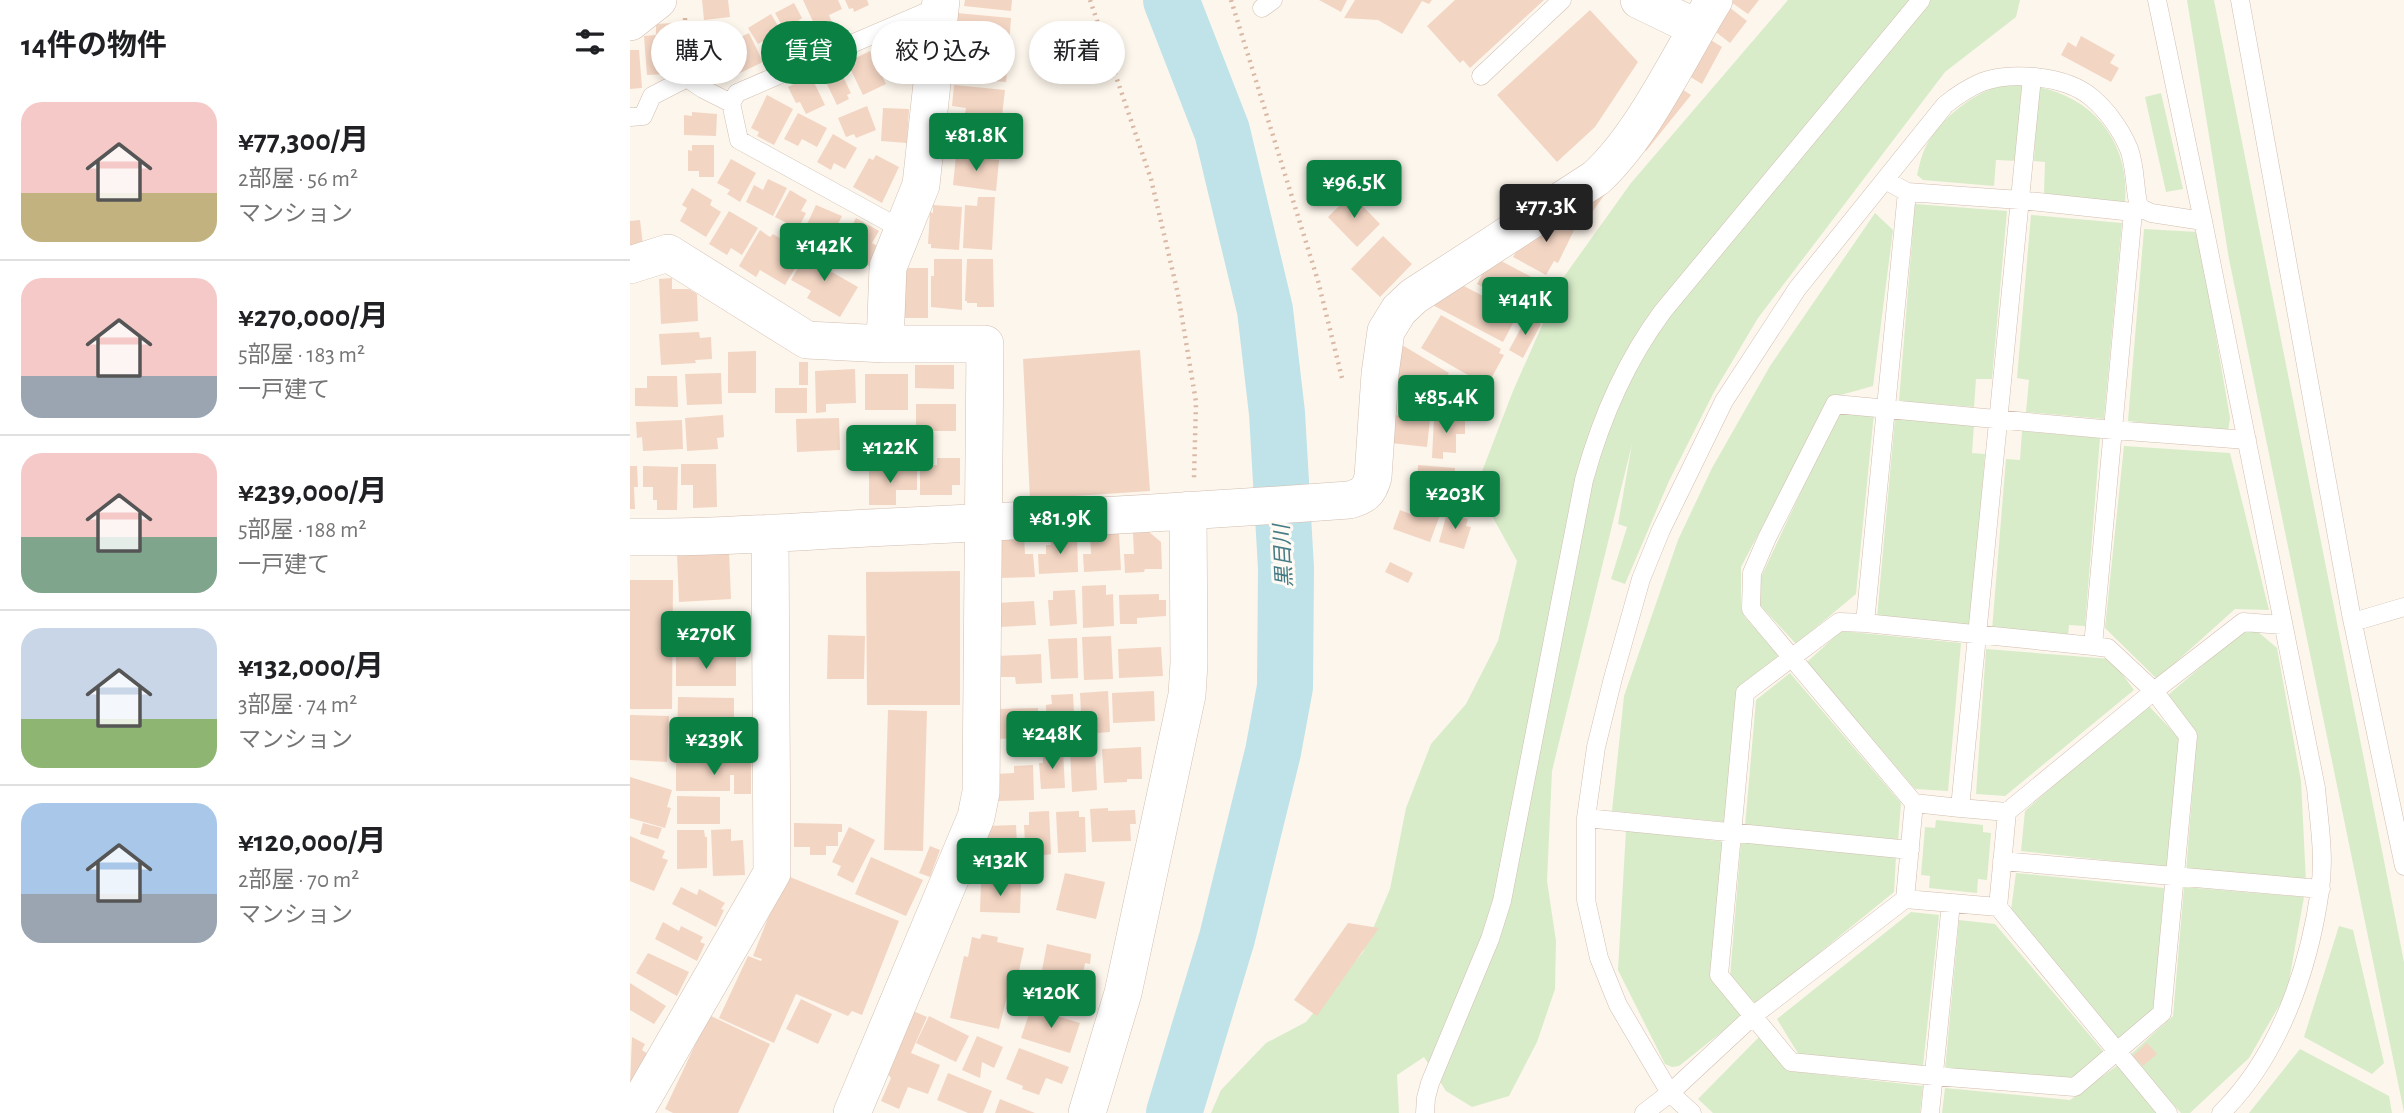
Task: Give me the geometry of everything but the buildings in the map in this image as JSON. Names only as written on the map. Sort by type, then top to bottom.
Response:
[{"type":"street","points":[[630,537],[694,538],[982,523],[1349,500],[1363,496],[1370,490],[1373,477],[1380,374],[1390,321],[1415,296],[1596,178],[1614,162],[1705,14],[1639,0]]},
{"type":"street","points":[[885,344],[888,267],[921,185],[940,3]]},
{"type":"street","points":[[630,22],[672,6]]},
{"type":"street","points":[[630,265],[668,253],[807,340],[885,344],[985,344],[979,805],[852,1113]]},
{"type":"street","points":[[1087,1113],[1123,993],[1187,695],[1196,510]]},
{"type":"street","points":[[634,1113],[772,873],[771,533]]},
{"type":"lane","points":[[1481,76],[1562,0]]},
{"type":"lane","points":[[1426,1113],[1430,1083],[1490,939],[1502,901],[1584,480],[1609,403],[1640,341],[1663,311],[1921,0]]},
{"type":"lane","points":[[2157,0],[2316,788],[2322,847],[2321,889],[2290,1009],[2255,1072],[2221,1113]]},
{"type":"lane","points":[[2240,0],[2353,622],[2404,866]]},
{"type":"lane","points":[[903,230],[739,140],[731,103],[737,93],[940,3]]},
{"type":"lane","points":[[1692,1113],[1670,1093],[1618,1004],[1599,958],[1587,900],[1587,818],[1597,747],[1641,579],[1661,530],[1724,401],[1797,289],[1945,105],[1963,91],[1983,82],[2007,77],[2032,77],[2062,83],[2090,95],[2112,119],[2128,146],[2135,168],[2136,210],[2093,646]]},
{"type":"lane","points":[[1960,808],[2032,77]]},
{"type":"lane","points":[[630,117],[643,116],[652,96],[675,84]]},
{"type":"lane","points":[[696,84],[731,103]]},
{"type":"lane","points":[[1885,180],[1907,192],[2136,210],[2203,221]]},
{"type":"lane","points":[[1865,623],[1907,192]]},
{"type":"lane","points":[[2247,440],[1835,404],[1752,573],[1751,609],[1914,803],[2007,812],[2243,622],[2282,625]]},
{"type":"lane","points":[[2353,622],[2404,607]]},
{"type":"lane","points":[[1839,622],[1977,635],[2108,648],[2154,691],[2188,736],[2162,1013],[2075,1087],[1791,1062],[1719,975],[1745,693],[1839,622]]},
{"type":"lane","points":[[1905,898],[1914,803]]},
{"type":"lane","points":[[2007,812],[1998,907],[2168,1113]]},
{"type":"lane","points":[[1587,818],[1910,850]]},
{"type":"lane","points":[[2002,861],[2321,889]]},
{"type":"lane","points":[[1644,1113],[1670,1093],[1754,1015],[1905,898],[1998,907]]},
{"type":"lane","points":[[1930,1113],[1951,903]]},
{"type":"path","points":[[1090,0],[1151,179],[1178,294],[1196,402],[1196,510]]},
{"type":"path","points":[[1231,0],[1318,281],[1345,390]]},
{"type":"green space","points":[[1788,0],[2020,0],[2016,17],[1945,72],[1758,318],[1714,392],[1669,481],[1625,584],[1611,579],[1627,527],[1618,524],[1632,444],[1552,771],[1547,881],[1556,941],[1555,989],[1537,1042],[1509,1096],[1472,1107],[1446,1091],[1424,1057],[1397,1075],[1399,1113],[1211,1113],[1221,1090],[1266,1043],[1306,1022],[1363,952],[1390,889],[1406,808],[1431,744],[1466,704],[1498,641],[1517,561],[1476,487],[1513,391],[1563,278],[1631,183]]},
{"type":"green space","points":[[2187,0],[2214,0],[2404,962],[2404,1112],[2229,259]]},
{"type":"green space","points":[[2003,85],[2024,85],[2018,161],[1996,160],[1994,186],[1923,180],[1917,175],[1929,142],[1945,120],[1967,102]]},
{"type":"green space","points":[[2038,87],[2076,101],[2105,127],[2122,161],[2125,202],[2044,194],[2045,162],[2034,161]]},
{"type":"green space","points":[[2161,93],[2183,189],[2166,192],[2145,97]]},
{"type":"green space","points":[[1915,204],[2007,211],[1992,379],[1976,379],[1974,407],[1899,401]]},
{"type":"green space","points":[[1875,213],[1893,230],[1873,386],[1830,398],[1741,567],[1741,608],[1745,617],[1779,656],[1737,691],[1725,822],[1612,811],[1624,696],[1678,540],[1712,468],[1770,366]]},
{"type":"green space","points":[[2031,215],[2122,223],[2104,419],[2026,412],[2029,380],[2017,378]]},
{"type":"green space","points":[[2144,229],[2198,232],[2230,418],[2228,432],[2128,421]]},
{"type":"green space","points":[[1839,411],[1874,413],[1856,594],[1796,644],[1757,602],[1761,577]]},
{"type":"green space","points":[[1895,418],[1974,424],[1972,453],[1985,454],[1971,626],[1877,618]]},
{"type":"green space","points":[[2022,431],[2100,438],[2085,626],[2069,625],[2068,636],[1992,630],[2006,459],[2020,460]]},
{"type":"green space","points":[[2124,446],[2230,453],[2269,610],[2235,609],[2157,679],[2105,628]]},
{"type":"green space","points":[[2250,625],[2277,648],[2301,781],[2306,882],[2186,872],[2197,733],[2168,695]]},
{"type":"green space","points":[[1841,631],[1961,643],[1948,791],[1915,789],[1807,662]]},
{"type":"green space","points":[[1986,649],[2111,659],[2134,690],[2005,796],[1976,794]]},
{"type":"green space","points":[[1790,673],[1901,803],[1898,842],[1745,827],[1756,700]]},
{"type":"green space","points":[[2147,704],[2180,739],[2169,867],[2021,851],[2025,811]]},
{"type":"green space","points":[[1936,820],[1983,825],[1983,832],[1991,833],[1987,880],[1978,879],[1977,893],[1929,888],[1930,876],[1921,875],[1925,827],[1935,828]]},
{"type":"green space","points":[[1626,830],[1726,842],[1712,979],[1743,1015],[1679,1066],[1665,1064],[1618,970]]},
{"type":"green space","points":[[1741,842],[1896,857],[1894,892],[1756,1004],[1730,977]]},
{"type":"green space","points":[[2016,873],[2164,888],[2154,1010],[2119,1040],[2011,910]]},
{"type":"green space","points":[[2184,887],[2304,897],[2287,992],[2249,1058],[2190,1113],[2181,1113],[2129,1056],[2173,1016]]},
{"type":"green space","points":[[1911,912],[1939,915],[1923,1066],[1799,1055],[1777,1019]]},
{"type":"green space","points":[[1959,920],[1995,924],[2104,1052],[2072,1081],[1945,1070]]},
{"type":"green space","points":[[2339,926],[2353,930],[2384,1063],[2372,1074],[2304,1037]]},
{"type":"green space","points":[[1760,1036],[1789,1071],[1923,1086],[1920,1113],[1713,1113],[1698,1099]]},
{"type":"green space","points":[[2300,1049],[2389,1096],[2392,1113],[2249,1113]]},
{"type":"green space","points":[[2118,1065],[2156,1113],[1942,1113],[1945,1088],[2070,1100]]},
{"type":"waterway","name":"黒目川","points":[[1171,0],[1222,131],[1265,310],[1277,413],[1286,568],[1285,687],[1273,752],[1227,938],[1174,1113]]}]
